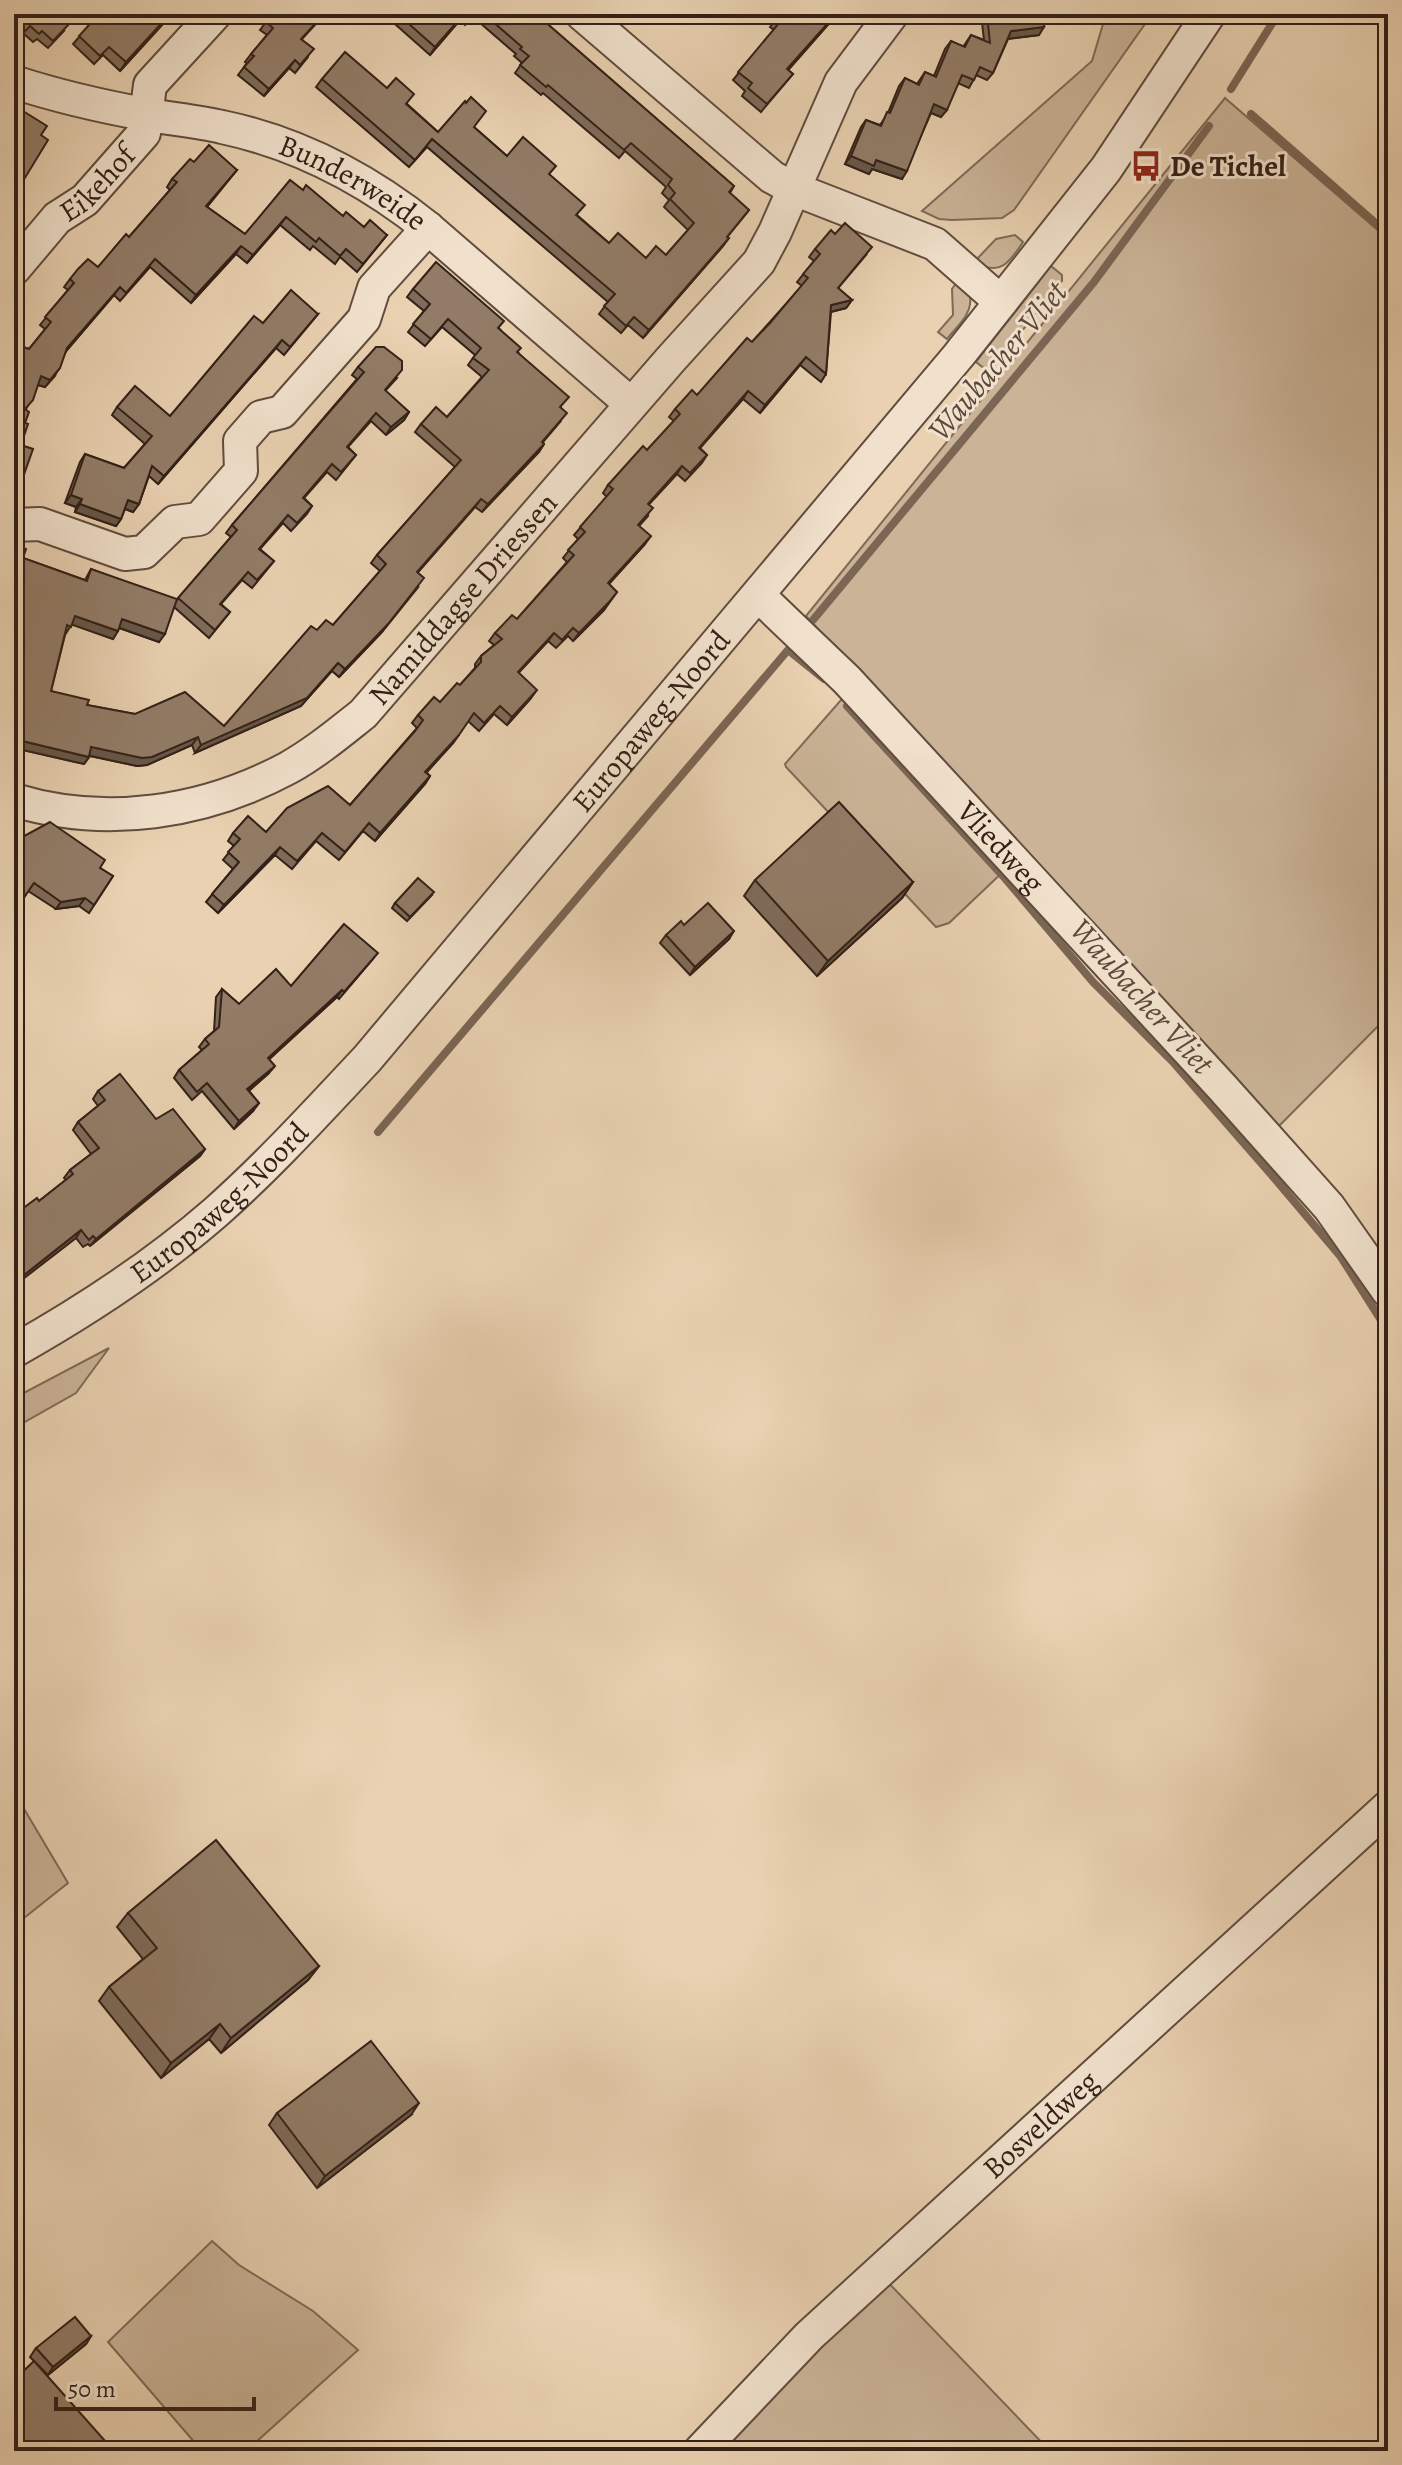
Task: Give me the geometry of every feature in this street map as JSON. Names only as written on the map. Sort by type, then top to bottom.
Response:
[{"type":"street","name":"Eikehof","points":[[14,269],[57,218],[85,200],[144,133],[150,85],[215,14]]},
{"type":"street","points":[[582,14],[758,167],[794,189],[935,244],[1001,302]]},
{"type":"street","points":[[794,189],[841,82],[892,14]]},
{"type":"street","name":"Europaweg-Noord","points":[[14,1351],[71,1319],[133,1277],[215,1213],[277,1155],[367,1059],[1001,302],[1106,169],[1209,14]]},
{"type":"street","name":"Bunderweide","points":[[14,82],[91,104],[222,126],[263,137],[312,156],[358,179],[394,201],[428,228],[631,404]]},
{"type":"street","name":"Namiddagse Driessen","points":[[14,800],[40,808],[100,815],[149,813],[200,803],[243,790],[290,767],[324,745],[363,714],[631,404],[759,262],[794,189]]},
{"type":"street","points":[[14,525],[40,524],[125,554],[144,552],[175,522],[199,519],[241,471],[240,441],[261,417],[282,412],[364,319],[374,288],[428,228]]},
{"type":"street","name":"Vliedweg","points":[[758,595],[878,713],[1221,1086],[1329,1207],[1388,1291]]},
{"type":"street","name":"Bosveldweg","points":[[700,2451],[809,2336],[1388,1807]]},
{"type":"shaded area","points":[[1106,14],[1152,14],[1014,210],[1002,218],[952,220],[939,219],[922,211],[1092,61]]},
{"type":"shaded area","points":[[1225,98],[1388,239],[1388,1016],[1279,1126],[806,616]]},
{"type":"shaded area","points":[[1015,235],[1023,242],[1003,265],[991,268],[975,261],[996,239]]},
{"type":"shaded area","points":[[1051,266],[1062,275],[1062,281],[989,372],[976,362]]},
{"type":"shaded area","points":[[957,282],[970,295],[969,308],[947,339],[938,332],[953,315],[952,289]]},
{"type":"shaded area","points":[[848,692],[1005,870],[949,923],[936,927],[786,767],[785,764]]},
{"type":"shaded area","points":[[109,1348],[76,1393],[14,1428],[14,1398]]},
{"type":"shaded area","points":[[14,1792],[68,1883],[14,1926]]},
{"type":"shaded area","points":[[212,2241],[239,2265],[313,2311],[358,2350],[246,2451],[202,2451],[108,2342]]},
{"type":"shaded area","points":[[882,2276],[1050,2451],[713,2451]]},
{"type":"building","points":[[14,14],[60,14],[70,23],[53,41],[30,26],[14,43]]},
{"type":"building","points":[[99,14],[170,14],[126,62],[109,47],[100,56],[79,36]]},
{"type":"building","points":[[272,14],[324,14],[301,39],[314,49],[300,65],[295,60],[269,89],[244,67],[273,28],[266,22]]},
{"type":"building","points":[[464,14],[435,47],[400,16]]},
{"type":"building","points":[[484,14],[536,14],[734,186],[729,192],[749,210],[729,238],[649,330],[634,317],[626,326],[604,306],[615,294],[432,139],[415,160],[322,79],[345,52],[387,88],[396,78],[414,94],[406,104],[438,132],[471,97],[486,111],[474,127],[507,156],[523,137],[556,166],[549,174],[585,205],[576,215],[609,243],[618,233],[646,258],[656,246],[666,255],[694,223],[670,199],[675,193],[668,185],[672,179],[631,143],[624,150],[520,65],[529,56]]},
{"type":"building","points":[[780,14],[836,14],[787,69],[793,74],[767,104],[748,88],[752,83],[738,72],[780,22],[776,19]]},
{"type":"building","points":[[987,14],[1043,14],[1044,27],[1011,31],[993,73],[980,67],[974,80],[962,75],[947,110],[934,104],[907,171],[876,160],[874,166],[851,156],[866,120],[881,126],[905,78],[919,85],[925,72],[936,77],[951,41],[965,47],[971,35],[990,43]]},
{"type":"building","points":[[14,108],[47,126],[41,135],[48,140],[23,181],[19,179],[14,187]]},
{"type":"building","points":[[209,145],[237,170],[206,206],[245,234],[290,180],[303,190],[306,185],[343,216],[346,212],[364,227],[370,220],[387,235],[363,264],[346,249],[340,256],[319,238],[316,242],[286,217],[253,255],[241,246],[196,295],[155,259],[126,293],[120,287],[67,348],[60,368],[50,380],[41,376],[33,400],[25,409],[29,412],[25,423],[28,424],[21,445],[33,449],[21,483],[14,481],[14,344],[29,349],[51,322],[45,317],[74,283],[70,279],[78,269],[88,259],[98,267],[177,182],[172,179],[190,159],[194,162]]},
{"type":"building","points":[[845,223],[872,247],[838,288],[852,300],[831,305],[826,374],[806,357],[765,405],[748,391],[699,448],[707,455],[690,473],[682,466],[648,504],[653,508],[638,525],[651,536],[608,583],[617,592],[609,602],[579,633],[573,628],[562,640],[554,633],[518,672],[537,690],[512,717],[500,706],[484,723],[474,713],[459,735],[425,772],[430,776],[380,833],[369,823],[345,852],[322,833],[297,861],[280,847],[224,905],[212,894],[239,862],[228,852],[240,839],[233,833],[248,816],[266,832],[287,808],[328,786],[350,805],[415,731],[423,720],[418,715],[434,697],[440,702],[457,683],[460,685],[481,662],[481,656],[502,639],[495,633],[512,615],[517,619],[574,555],[568,550],[585,532],[580,527],[613,489],[608,485],[643,446],[647,450],[680,414],[675,409],[692,390],[697,395],[747,338],[752,342],[770,323],[808,278],[803,274],[820,254],[815,249],[831,230],[835,234]]},
{"type":"building","points":[[436,262],[504,321],[498,328],[521,348],[517,352],[569,397],[560,407],[567,413],[542,442],[544,444],[488,504],[481,499],[417,572],[424,578],[388,624],[345,669],[338,663],[307,698],[201,745],[198,737],[152,757],[142,758],[91,747],[89,757],[14,739],[14,544],[26,549],[23,558],[87,581],[91,569],[177,599],[165,634],[122,619],[118,631],[75,616],[71,627],[67,625],[51,691],[89,700],[87,705],[135,714],[185,692],[224,726],[311,626],[317,630],[326,620],[333,625],[386,564],[377,555],[461,460],[421,424],[436,407],[447,417],[489,370],[473,358],[481,348],[448,319],[431,339],[413,324],[430,304],[413,289]]},
{"type":"building","points":[[291,290],[318,314],[290,347],[282,340],[164,476],[152,466],[139,504],[128,500],[121,519],[80,504],[82,499],[71,495],[85,454],[124,468],[152,436],[117,407],[135,386],[170,416],[254,316],[263,323]]},
{"type":"building","points":[[376,347],[384,347],[402,361],[402,370],[385,390],[409,412],[391,427],[376,413],[347,447],[356,455],[341,472],[332,464],[303,498],[312,506],[297,523],[288,515],[259,549],[274,561],[257,580],[248,572],[220,604],[230,612],[215,630],[178,598],[237,530],[232,525],[364,372],[358,367]]},
{"type":"building","points":[[839,802],[913,882],[828,961],[755,880]]},
{"type":"building","points":[[50,822],[105,860],[100,868],[113,876],[94,905],[85,898],[61,902],[34,883],[25,896],[14,888],[14,838],[17,840]]},
{"type":"building","points":[[418,878],[434,892],[410,917],[395,903]]},
{"type":"building","points":[[708,903],[734,931],[695,967],[666,935],[681,921],[684,925]]},
{"type":"building","points":[[344,924],[378,953],[344,992],[342,990],[268,1058],[275,1066],[247,1089],[259,1103],[239,1121],[207,1083],[197,1092],[179,1070],[209,1044],[205,1039],[219,1027],[222,989],[239,1004],[276,969],[291,986]]},
{"type":"building","points":[[120,1074],[156,1119],[173,1109],[205,1149],[96,1239],[93,1236],[89,1240],[81,1230],[14,1283],[14,1215],[37,1198],[39,1201],[73,1174],[70,1170],[99,1148],[78,1122],[105,1100],[98,1091]]},
{"type":"building","points":[[216,1840],[319,1966],[231,2038],[220,2024],[171,2063],[109,1987],[157,1948],[128,1913]]},
{"type":"building","points":[[371,2041],[419,2103],[325,2176],[277,2113]]},
{"type":"building","points":[[75,2317],[91,2336],[53,2367],[36,2348]]},
{"type":"building","points":[[34,2361],[114,2451],[28,2451],[14,2436],[14,2380]]},
{"type":"waterway","name":"Waubacher Vliet","points":[[1231,89],[1278,14]]},
{"type":"waterway","points":[[1251,114],[1388,234]]},
{"type":"waterway","name":"Waubacher Vliet","points":[[813,620],[1094,282],[1209,126]]},
{"type":"waterway","points":[[378,1132],[788,650],[824,679]]},
{"type":"waterway","name":"Waubacher Vliet","points":[[847,706],[1003,876],[1093,982],[1174,1063],[1270,1173],[1341,1257],[1388,1331]]},
{"type":"place","name":"De Tichel","points":[[1146,166]]}]
